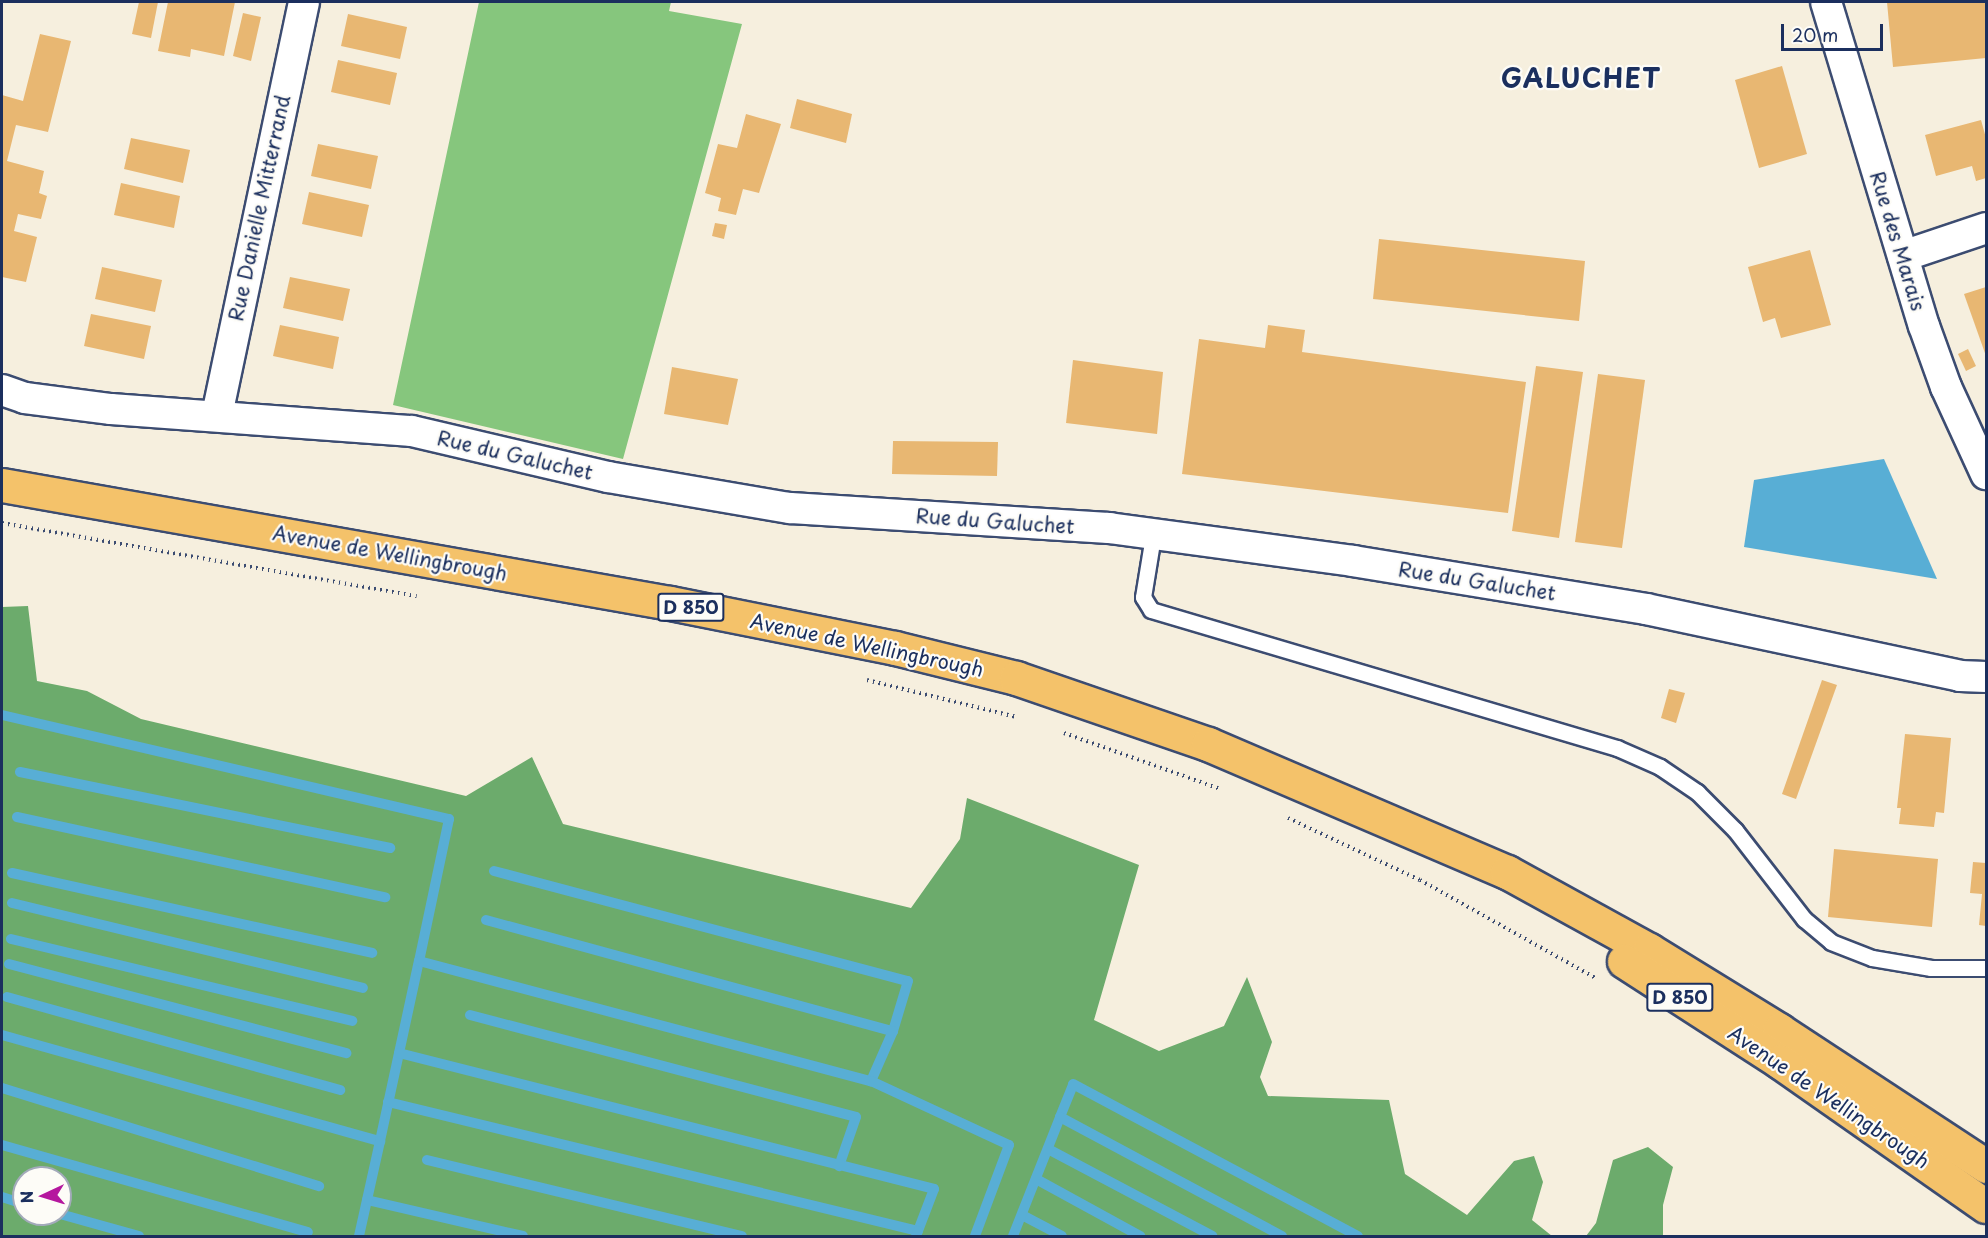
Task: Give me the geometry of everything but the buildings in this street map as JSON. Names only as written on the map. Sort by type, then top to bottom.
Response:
[{"type":"main road","name":"Avenue de Wellingbrough","points":[[2,485],[670,603],[895,648],[1016,678],[1208,744],[1507,872],[1649,950],[1779,1030],[1986,1166]]},
{"type":"main road","name":"Avenue de Wellingbrough","points":[[1359,810],[1628,964],[1780,1062],[1986,1206]]},
{"type":"street","name":"Rue Danielle Mitterrand","points":[[217,415],[304,2]]},
{"type":"street","name":"Rue des Marais","points":[[1826,2],[1903,256],[1946,387],[1986,474]]},
{"type":"street","points":[[1903,256],[1986,228]]},
{"type":"street","name":"Rue du Galuchet","points":[[2,390],[25,398],[111,409],[411,431],[608,477],[790,508],[1109,528],[1153,536],[1353,561],[1646,609],[1960,676],[1986,677]]},
{"type":"lane","points":[[1153,536],[1143,597],[1151,610],[1617,748],[1660,767],[1697,792],[1735,830],[1804,919],[1832,942],[1872,958],[1931,968],[1986,968]]},
{"type":"path","points":[[2,523],[427,598]]},
{"type":"path","points":[[862,678],[1020,718]]},
{"type":"path","points":[[1053,729],[1228,792]]},
{"type":"path","points":[[1277,814],[1420,880],[1599,981]]},
{"type":"green space","points":[[479,2],[671,2],[669,11],[742,24],[623,459],[393,405]]},
{"type":"green space","points":[[28,606],[37,681],[87,691],[141,719],[466,796],[532,757],[563,824],[911,908],[960,839],[967,798],[1139,865],[1094,1020],[1159,1051],[1224,1026],[1247,977],[1272,1042],[1260,1077],[1268,1096],[1389,1100],[1405,1174],[1467,1215],[1514,1161],[1534,1156],[1543,1182],[1532,1220],[1552,1236],[2,1236],[2,607]]},
{"type":"green space","points":[[1648,1147],[1673,1167],[1663,1205],[1663,1236],[1586,1236],[1596,1223],[1613,1160]]},
{"type":"water","points":[[1884,459],[1937,579],[1744,547],[1754,480]]},
{"type":"waterway","points":[[2,715],[449,819],[419,961]]},
{"type":"waterway","points":[[20,772],[390,848]]},
{"type":"waterway","points":[[17,817],[385,897]]},
{"type":"waterway","points":[[494,871],[908,981],[893,1031]]},
{"type":"waterway","points":[[12,873],[372,953]]},
{"type":"waterway","points":[[12,903],[363,988]]},
{"type":"waterway","points":[[486,920],[893,1031],[871,1081]]},
{"type":"waterway","points":[[11,939],[352,1021]]},
{"type":"waterway","points":[[2,1035],[380,1141],[419,961],[871,1081],[1009,1145],[975,1236]]},
{"type":"waterway","points":[[9,964],[346,1053]]},
{"type":"waterway","points":[[7,997],[340,1090]]},
{"type":"waterway","points":[[470,1015],[856,1117],[839,1166]]},
{"type":"waterway","points":[[399,1053],[934,1189],[918,1231]]},
{"type":"waterway","points":[[1060,1117],[1073,1084],[1358,1236]]},
{"type":"waterway","points":[[2,1088],[319,1186]]},
{"type":"waterway","points":[[388,1102],[918,1231],[916,1236]]},
{"type":"waterway","points":[[1013,1236],[1060,1117],[1282,1236]]},
{"type":"waterway","points":[[359,1236],[380,1141]]},
{"type":"waterway","points":[[2,1145],[308,1232]]},
{"type":"waterway","points":[[1048,1149],[1212,1236]]},
{"type":"waterway","points":[[427,1160],[742,1236]]},
{"type":"waterway","points":[[1036,1179],[1140,1236]]},
{"type":"waterway","points":[[2,1197],[12,1200]]},
{"type":"waterway","points":[[367,1200],[523,1236]]},
{"type":"waterway","points":[[1022,1215],[1062,1236]]},
{"type":"waterway","points":[[72,1217],[139,1236]]},
{"type":"district","name":"GALUCHET","points":[[1581,78]]}]
